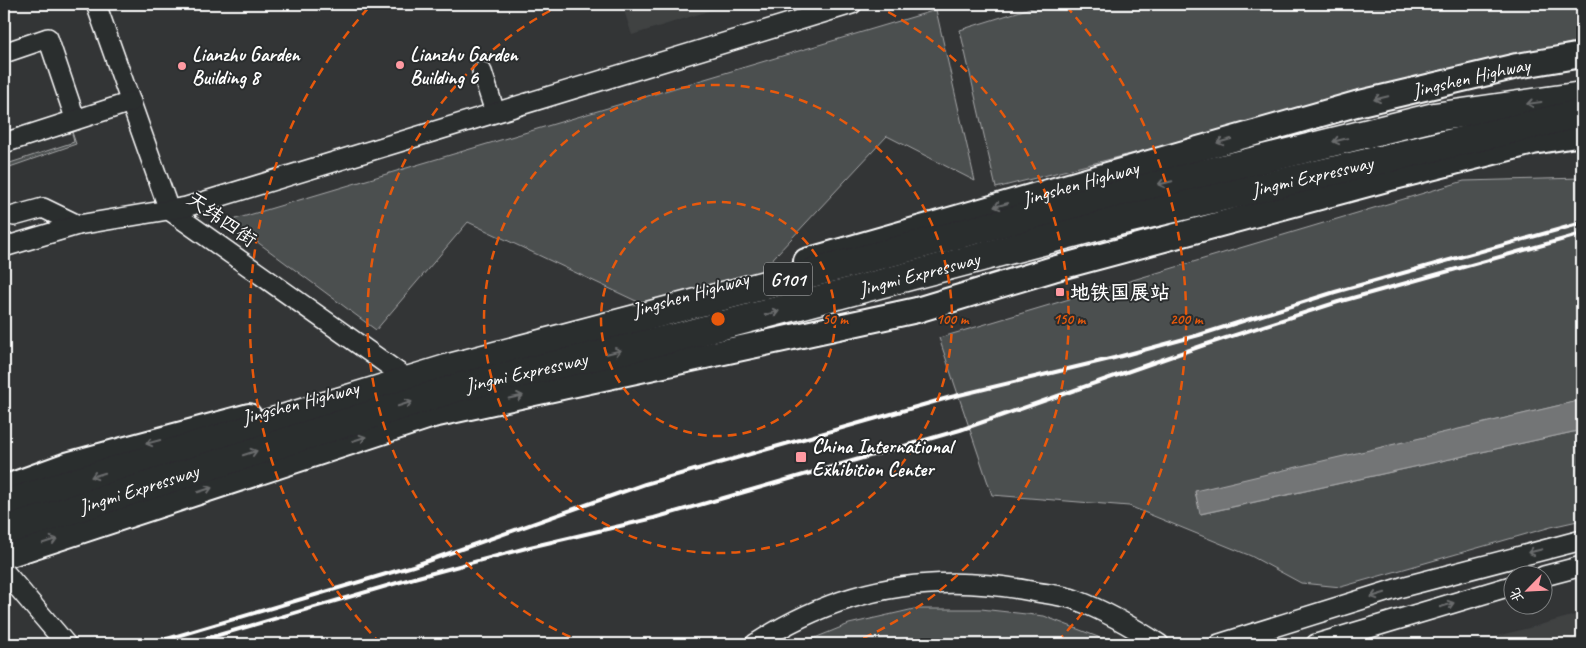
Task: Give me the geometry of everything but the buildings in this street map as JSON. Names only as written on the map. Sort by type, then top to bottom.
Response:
[{"type":"highway","name":"Jingmi Expressway","points":[[4,504],[453,366],[975,230],[1434,117],[1582,96]]},
{"type":"highway","name":"Jingmi Expressway","points":[[4,531],[459,386],[674,338],[1122,220],[1582,113]]},
{"type":"main road","name":"Jingshen Highway","points":[[4,488],[70,464],[402,375],[1356,104],[1517,66],[1582,54]]},
{"type":"main road","points":[[4,556],[433,415],[917,310],[1053,269],[1383,180],[1533,142],[1582,134]]},
{"type":"street","name":"天纬四街","points":[[96,4],[169,210],[402,375]]},
{"type":"street","points":[[4,247],[78,225],[186,208],[852,4]]},
{"type":"street","points":[[4,53],[48,38],[75,118]]},
{"type":"street","points":[[482,72],[495,112]]},
{"type":"street","points":[[4,143],[75,118],[131,102]]},
{"type":"street","points":[[14,216],[43,208],[78,225]]},
{"type":"street","points":[[1220,644],[1402,587],[1582,540]]},
{"type":"street","points":[[1554,573],[1582,566]]},
{"type":"street","points":[[4,571],[66,644]]},
{"type":"street","points":[[755,644],[838,601],[894,587],[944,584],[1004,586],[1074,599],[1131,625],[1159,644]]},
{"type":"street","points":[[1316,644],[1504,588]]},
{"type":"shaded area","points":[[622,4],[731,4],[632,35]]},
{"type":"shaded area","points":[[1043,4],[1582,4],[1582,40],[996,188],[960,30]]},
{"type":"shaded area","points":[[936,10],[975,181],[887,136],[737,297],[668,316],[468,222],[376,330],[229,221]]},
{"type":"shaded area","points":[[71,129],[76,144],[4,169],[4,165],[74,142]]},
{"type":"shaded area","points":[[1582,178],[1582,400],[1195,492],[1201,514],[1582,430],[1582,520],[1551,527],[1341,587],[1301,583],[1251,556],[1129,506],[992,495],[939,338],[1464,181]]},
{"type":"shaded area","points":[[1582,400],[1582,430],[1200,514],[1195,491]]},
{"type":"shaded area","points":[[914,609],[981,609],[1044,616],[1098,637],[1103,644],[800,644],[849,624]]},
{"type":"shaded area","points":[[1582,613],[1582,644],[1464,644],[1529,628]]},
{"type":"railway","points":[[150,644],[413,566],[645,484],[951,397],[1114,358],[1199,335],[1335,292],[1582,223]]},
{"type":"railway","points":[[188,644],[414,578],[530,547],[654,518],[960,430],[1204,345],[1338,302],[1582,234]]},
{"type":"place","name":"Lianzhu Garden Building 6","points":[[400,65]]},
{"type":"place","name":"Lianzhu Garden Building 8","points":[[182,66]]},
{"type":"place","name":"地铁国展站","points":[[1060,292]]},
{"type":"place","name":"China International Exhibition Center","points":[[801,457]]}]
